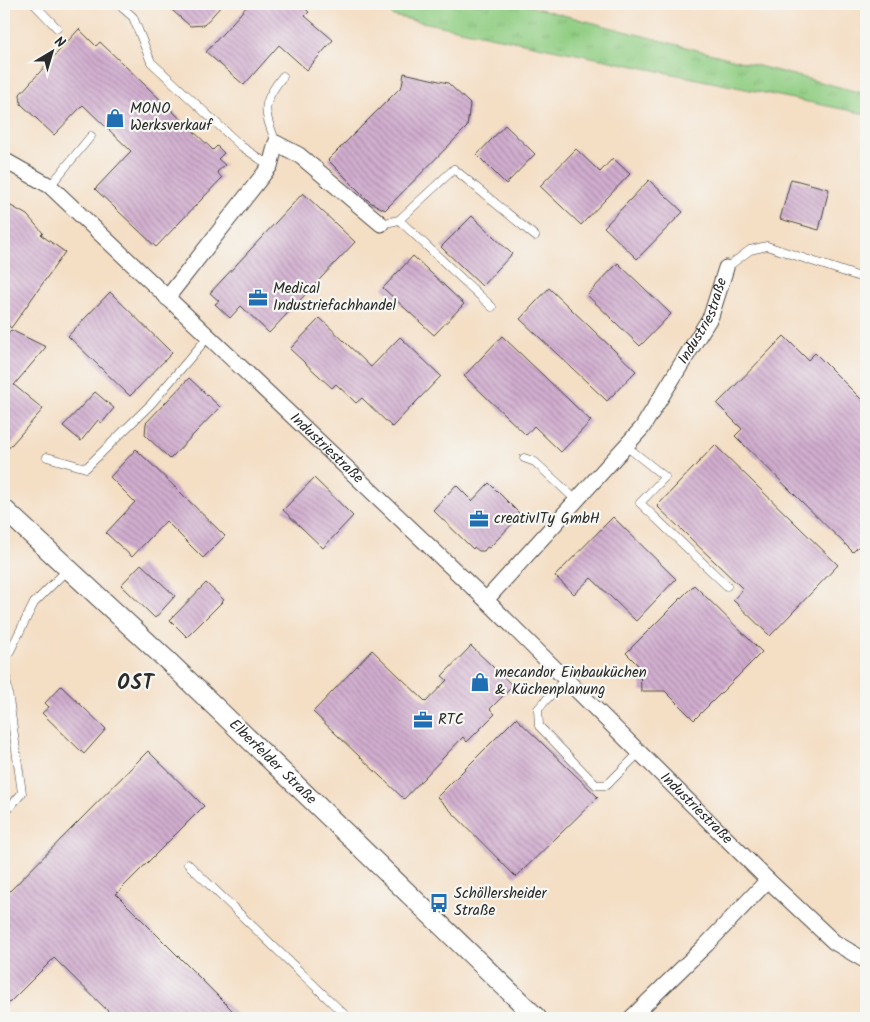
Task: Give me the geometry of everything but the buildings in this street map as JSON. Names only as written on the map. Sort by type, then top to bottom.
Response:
[{"type":"street","points":[[167,298],[270,166],[276,142],[299,155],[381,224]]},
{"type":"street","name":"Industriestraße","points":[[4,160],[50,186],[486,600],[768,880],[834,942],[866,961]]},
{"type":"street","name":"Industriestraße","points":[[486,600],[642,428],[711,316],[726,268]]},
{"type":"street","name":"Elberfelder Straße","points":[[4,509],[170,663],[537,1018]]},
{"type":"street","points":[[631,1018],[707,944],[768,880]]},
{"type":"lane","points":[[34,4],[56,28]]},
{"type":"lane","points":[[118,4],[133,17],[152,62],[241,146],[270,166]]},
{"type":"lane","points":[[276,142],[265,109],[271,91],[283,76]]},
{"type":"lane","points":[[50,186],[91,136]]},
{"type":"lane","points":[[381,224],[399,220],[454,168],[535,236]]},
{"type":"lane","points":[[399,220],[492,307]]},
{"type":"lane","points":[[726,268],[750,250],[768,246],[866,279]]},
{"type":"lane","points":[[47,457],[86,468],[151,404],[208,337]]},
{"type":"lane","points":[[626,446],[664,477],[640,503],[727,586]]},
{"type":"lane","points":[[524,458],[535,462],[576,500]]},
{"type":"lane","points":[[4,814],[22,793],[4,664],[34,603],[68,569]]},
{"type":"lane","points":[[566,680],[538,709],[539,726],[596,785],[607,785],[639,753]]},
{"type":"lane","points":[[188,864],[348,1018]]},
{"type":"green space","points":[[382,4],[521,4],[866,94],[866,114],[393,16]]},
{"type":"place","name":"MONO Werksverkauf","points":[[115,118]]},
{"type":"place","name":"Medical Industriefachhandel","points":[[258,298]]},
{"type":"place","name":"creativITy GmbH","points":[[479,519]]},
{"type":"place","name":"mecandor Einbauküchen & Küchenplanung","points":[[480,682]]},
{"type":"place","name":"RTC","points":[[423,720]]},
{"type":"place","name":"Schöllersheider Straße","points":[[439,903]]},
{"type":"district","name":"OST","points":[[136,684]]}]
